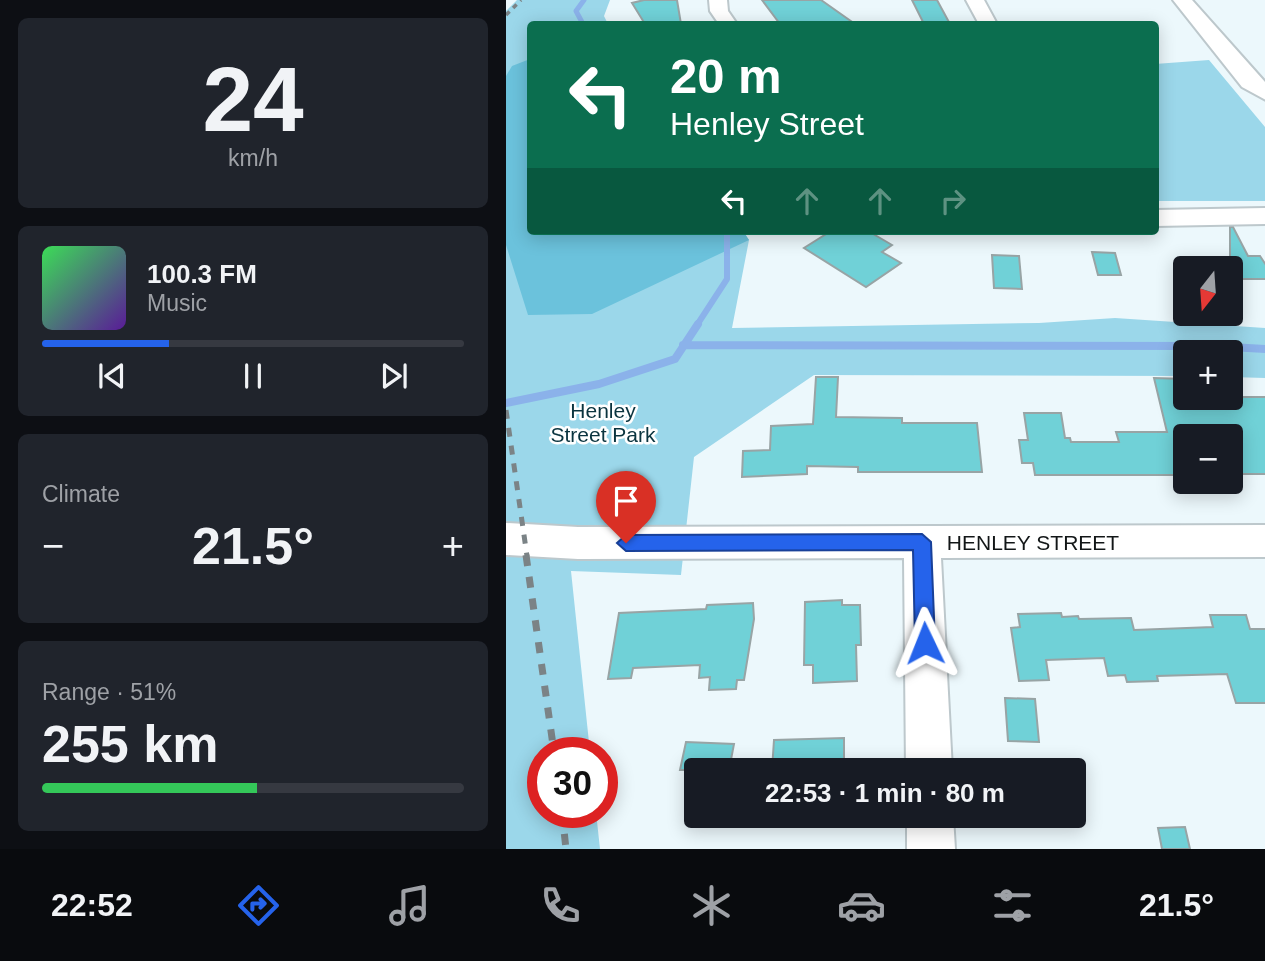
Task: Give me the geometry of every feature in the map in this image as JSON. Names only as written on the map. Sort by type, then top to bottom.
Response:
[{"type":"street","points":[[718,0],[719,10],[726,21]]},
{"type":"street","points":[[975,0],[986,21]]},
{"type":"street","points":[[1182,0],[1250,82],[1265,94]]},
{"type":"street","points":[[1159,218],[1265,216]]},
{"type":"street","name":"HENLEY STREET","points":[[506,538],[578,543],[1265,541]]},
{"type":"street","points":[[922,542],[929,758]]},
{"type":"street","points":[[930,828],[931,849]]},
{"type":"green space","name":"Henley Street Park","points":[[517,0],[610,0],[604,16],[606,21],[527,21],[527,235],[746,235],[749,240],[732,328],[1039,323],[1115,318],[1173,322],[1173,326],[1265,328],[1265,378],[1243,377],[1243,340],[1173,340],[1173,376],[814,375],[694,457],[681,575],[571,571],[588,737],[527,737],[527,828],[598,828],[600,849],[506,849],[506,11]]},
{"type":"green space","points":[[1209,60],[1265,127],[1265,201],[1159,201],[1159,64]]},
{"type":"shaded area","points":[[527,60],[527,235],[746,235],[749,240],[592,314],[528,315],[506,245],[506,76],[512,66]]},
{"type":"building","points":[[644,0],[677,0],[680,21],[643,21],[632,3]]},
{"type":"building","points":[[762,0],[821,0],[851,21],[778,21]]},
{"type":"building","points":[[912,0],[937,0],[948,21],[922,21]]},
{"type":"building","points":[[1230,227],[1233,227],[1248,256],[1260,256],[1266,265],[1266,279],[1243,279],[1243,256],[1230,256]]},
{"type":"building","points":[[825,235],[875,235],[892,245],[882,252],[901,263],[866,287],[804,248]]},
{"type":"building","points":[[1092,252],[1115,253],[1121,275],[1098,275]]},
{"type":"building","points":[[992,255],[1019,256],[1022,289],[994,288]]},
{"type":"building","points":[[816,377],[838,377],[836,417],[902,418],[902,423],[977,423],[982,472],[858,472],[858,467],[807,466],[807,474],[742,477],[743,451],[770,450],[771,426],[813,424]]},
{"type":"building","points":[[1154,378],[1173,379],[1173,410],[1243,410],[1243,397],[1266,397],[1266,474],[1243,474],[1243,424],[1173,424],[1173,475],[1035,475],[1033,463],[1022,463],[1019,440],[1028,440],[1024,413],[1061,413],[1065,438],[1070,438],[1071,442],[1119,442],[1116,432],[1167,432]]},
{"type":"building","points":[[842,600],[842,605],[860,605],[861,645],[856,645],[857,681],[813,683],[813,665],[804,665],[805,602]]},
{"type":"building","points":[[753,603],[754,619],[744,680],[737,680],[736,689],[709,690],[710,677],[699,678],[700,665],[633,668],[631,678],[608,679],[619,613],[706,609],[707,605]]},
{"type":"building","points":[[1061,613],[1062,617],[1078,616],[1079,619],[1131,618],[1134,630],[1213,627],[1210,615],[1246,615],[1250,629],[1266,629],[1266,703],[1236,703],[1227,674],[1157,676],[1158,681],[1127,682],[1125,675],[1108,676],[1104,658],[1046,660],[1049,680],[1019,681],[1011,628],[1020,627],[1018,614]]},
{"type":"building","points":[[1005,698],[1035,699],[1039,742],[1008,741]]},
{"type":"building","points":[[844,738],[844,758],[773,758],[774,740]]},
{"type":"building","points":[[686,742],[734,744],[731,758],[684,758],[684,770],[680,770]]},
{"type":"building","points":[[1185,827],[1190,849],[1162,849],[1158,828]]},
{"type":"waterway","points":[[581,21],[576,11],[584,0]]},
{"type":"waterway","points":[[697,325],[727,279],[727,235]]},
{"type":"waterway","points":[[684,345],[698,324]]},
{"type":"waterway","points":[[506,403],[599,384],[675,359],[684,345]]},
{"type":"waterway","points":[[684,345],[1213,346],[1266,349]]},
{"type":"railway","points":[[506,15],[521,0]]},
{"type":"railway","points":[[506,410],[527,556]]},
{"type":"railway","points":[[526,555],[552,737]]},
{"type":"railway","points":[[564,828],[566,849]]},
{"type":"route","points":[[626,543],[922,542],[925,643]]}]
